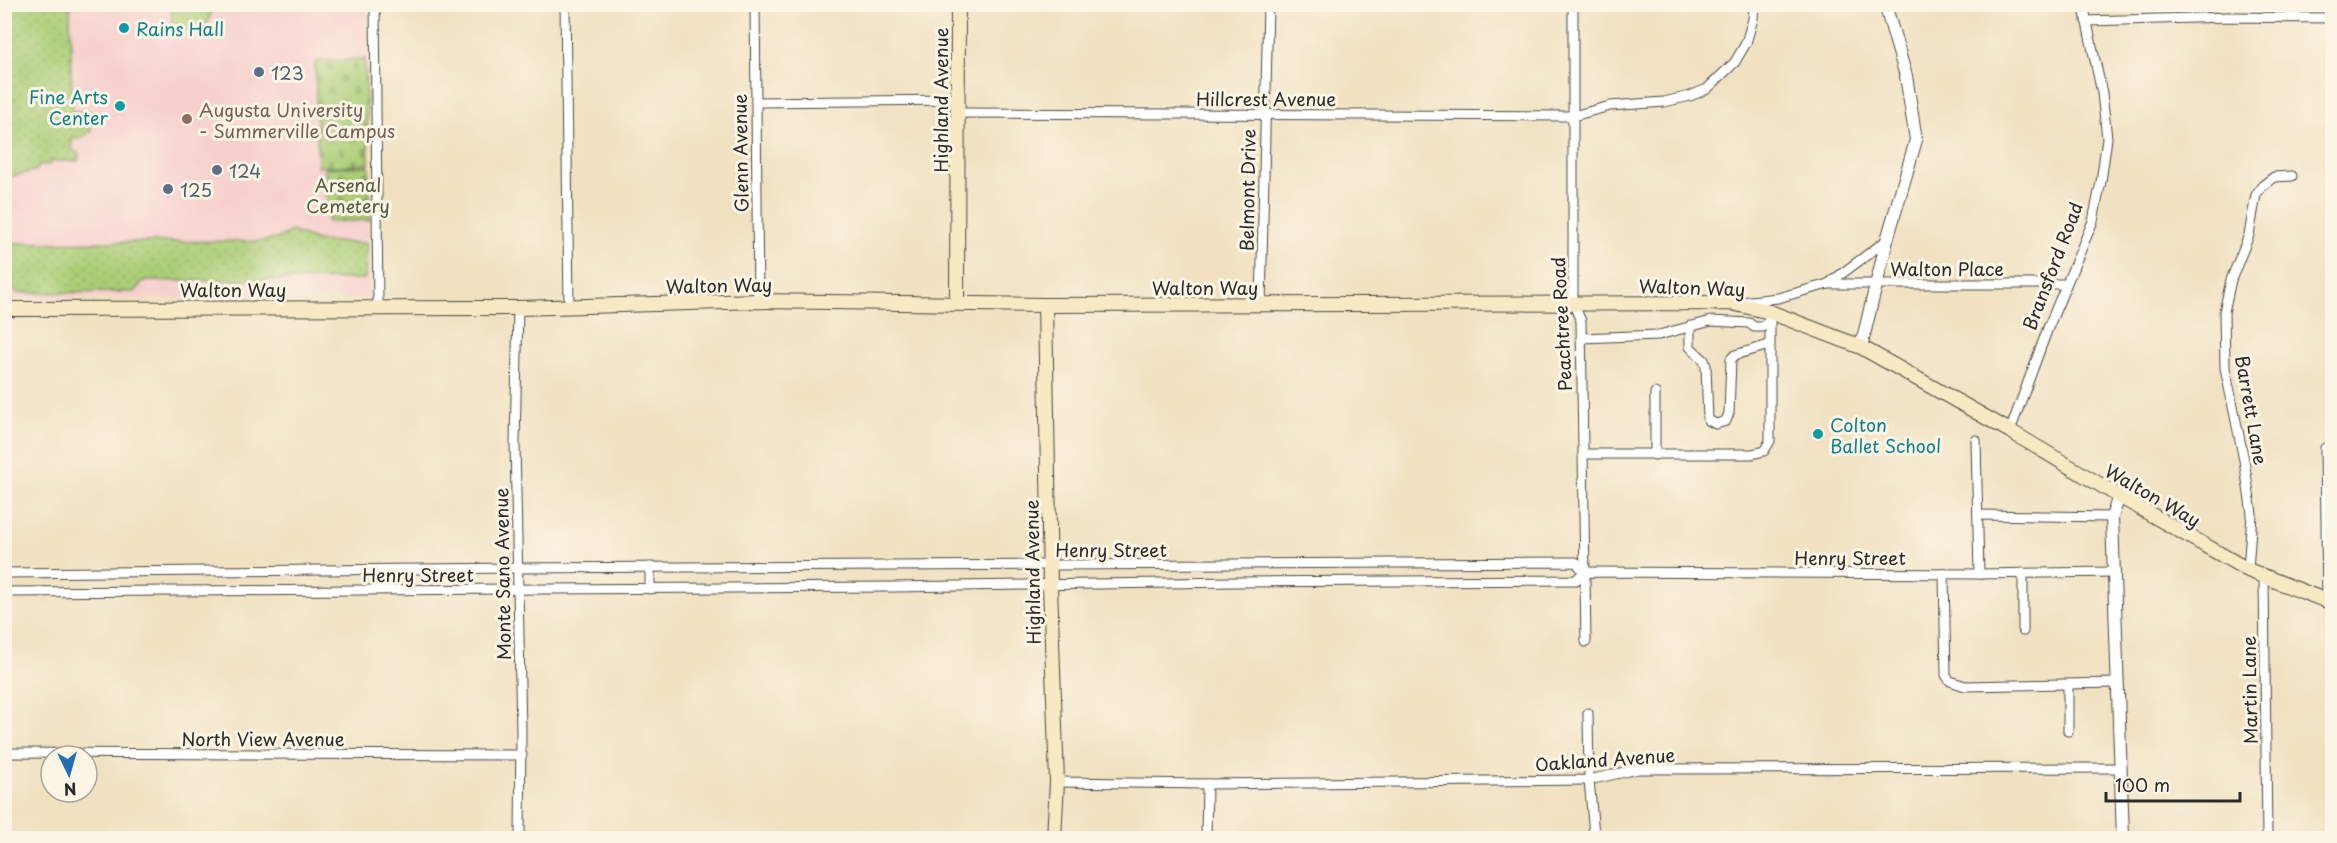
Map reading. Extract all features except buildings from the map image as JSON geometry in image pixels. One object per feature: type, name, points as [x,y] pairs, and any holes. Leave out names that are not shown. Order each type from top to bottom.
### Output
[{"type":"main road","name":"Highland Avenue","points":[[957,303],[958,4]]},
{"type":"main road","name":"Walton Way","points":[[4,309],[518,308],[758,301],[1045,305],[1732,303],[1861,347],[2248,570],[2330,602]]},
{"type":"main road","name":"Highland Avenue","points":[[1045,305],[1049,566],[1057,782],[1054,838]]},
{"type":"street","points":[[375,4],[378,307]]},
{"type":"street","points":[[565,4],[569,307]]},
{"type":"street","name":"Glenn Avenue","points":[[755,4],[758,301]]},
{"type":"street","name":"Belmont Drive","points":[[1261,305],[1268,4]]},
{"type":"street","name":"Peachtree Road","points":[[1573,4],[1574,303],[1581,321],[1586,642]]},
{"type":"street","name":"Hillcrest Avenue","points":[[756,102],[1266,115],[1573,116],[1610,106],[1681,98],[1707,89],[1736,62],[1746,43],[1753,19],[1754,4]]},
{"type":"street","points":[[1861,347],[1887,240],[1916,140],[1906,76],[1885,4]]},
{"type":"street","name":"Bransford Road","points":[[2010,431],[2092,221],[2107,138],[2102,93],[2084,4]]},
{"type":"street","points":[[2086,21],[2231,17],[2332,18]]},
{"type":"street","name":"Barrett Lane","points":[[2248,570],[2252,514],[2244,460],[2225,368],[2224,312],[2231,279],[2249,235],[2256,195],[2262,186],[2274,177],[2292,176]]},
{"type":"street","points":[[1732,303],[1778,298],[1828,284],[1887,240]]},
{"type":"street","name":"Walton Place","points":[[1828,284],[2066,284]]},
{"type":"street","name":"Monte Sano Avenue","points":[[518,308],[515,443],[522,755],[520,838]]},
{"type":"street","points":[[1581,338],[1659,335],[1711,321],[1749,323],[1754,327],[1762,327],[1769,316]]},
{"type":"street","points":[[1583,454],[1752,454],[1764,451],[1770,441],[1769,316]]},
{"type":"street","points":[[1690,326],[1690,347],[1704,360],[1706,366],[1708,420],[1716,424],[1726,421],[1729,414],[1731,359],[1735,355],[1769,345]]},
{"type":"street","points":[[1655,393],[1655,455]]},
{"type":"street","points":[[1976,440],[1979,574]]},
{"type":"street","points":[[2325,448],[2330,602]]},
{"type":"street","points":[[2119,496],[2112,517],[2123,838]]},
{"type":"street","points":[[1978,515],[2112,517]]},
{"type":"street","name":"Henry Street","points":[[4,573],[1576,562],[1584,572]]},
{"type":"street","points":[[1461,563],[1461,580]]},
{"type":"street","points":[[1254,565],[1254,582]]},
{"type":"street","points":[[650,567],[650,589]]},
{"type":"street","points":[[765,567],[765,588]]},
{"type":"street","points":[[860,567],[862,587]]},
{"type":"street","points":[[295,570],[295,591]]},
{"type":"street","points":[[169,591],[170,571]]},
{"type":"street","name":"Henry Street","points":[[4,592],[650,589],[1576,580],[1584,572],[1979,574],[2115,572]]},
{"type":"street","points":[[2023,573],[2023,631]]},
{"type":"street","points":[[1944,574],[1946,675],[1950,681],[1965,686],[2118,683]]},
{"type":"street","name":"Martin Lane","points":[[2264,578],[2267,838]]},
{"type":"street","points":[[2068,685],[2068,731]]},
{"type":"street","points":[[1588,713],[1589,780],[1594,834]]},
{"type":"street","name":"North View Avenue","points":[[4,753],[522,755]]},
{"type":"street","name":"Oakland Avenue","points":[[1057,782],[1207,784],[1589,780],[1638,769],[2121,768]]},
{"type":"street","points":[[1206,838],[1207,784]]},
{"type":"shaded area","name":"Augusta University - Summerville Campus","points":[[4,5],[368,5],[370,298],[5,299]]},
{"type":"green space","points":[[5,4],[74,5],[70,7],[72,111],[91,112],[91,131],[79,139],[72,137],[72,149],[79,154],[78,161],[50,161],[50,164],[39,165],[37,170],[5,178]]},
{"type":"green space","points":[[172,5],[214,5],[205,30],[171,30]]},
{"type":"green space","points":[[365,59],[369,164],[318,167],[315,64],[318,61]]},
{"type":"green space","name":"Arsenal Cemetery","points":[[369,166],[370,220],[328,222],[325,168]]},
{"type":"green space","points":[[291,231],[318,241],[367,243],[365,279],[143,281],[134,292],[17,293],[5,278],[5,246],[10,243],[263,241],[277,239]]},
{"type":"place","name":"Rains Hall","points":[[124,28]]},
{"type":"place","name":"123","points":[[259,72]]},
{"type":"place","name":"Fine Arts Center","points":[[120,106]]},
{"type":"place","name":"Augusta University - Summerville Campus","points":[[187,119]]},
{"type":"place","name":"124","points":[[217,170]]},
{"type":"place","name":"125","points":[[168,189]]},
{"type":"place","name":"Colton Ballet School","points":[[1818,434]]}]
